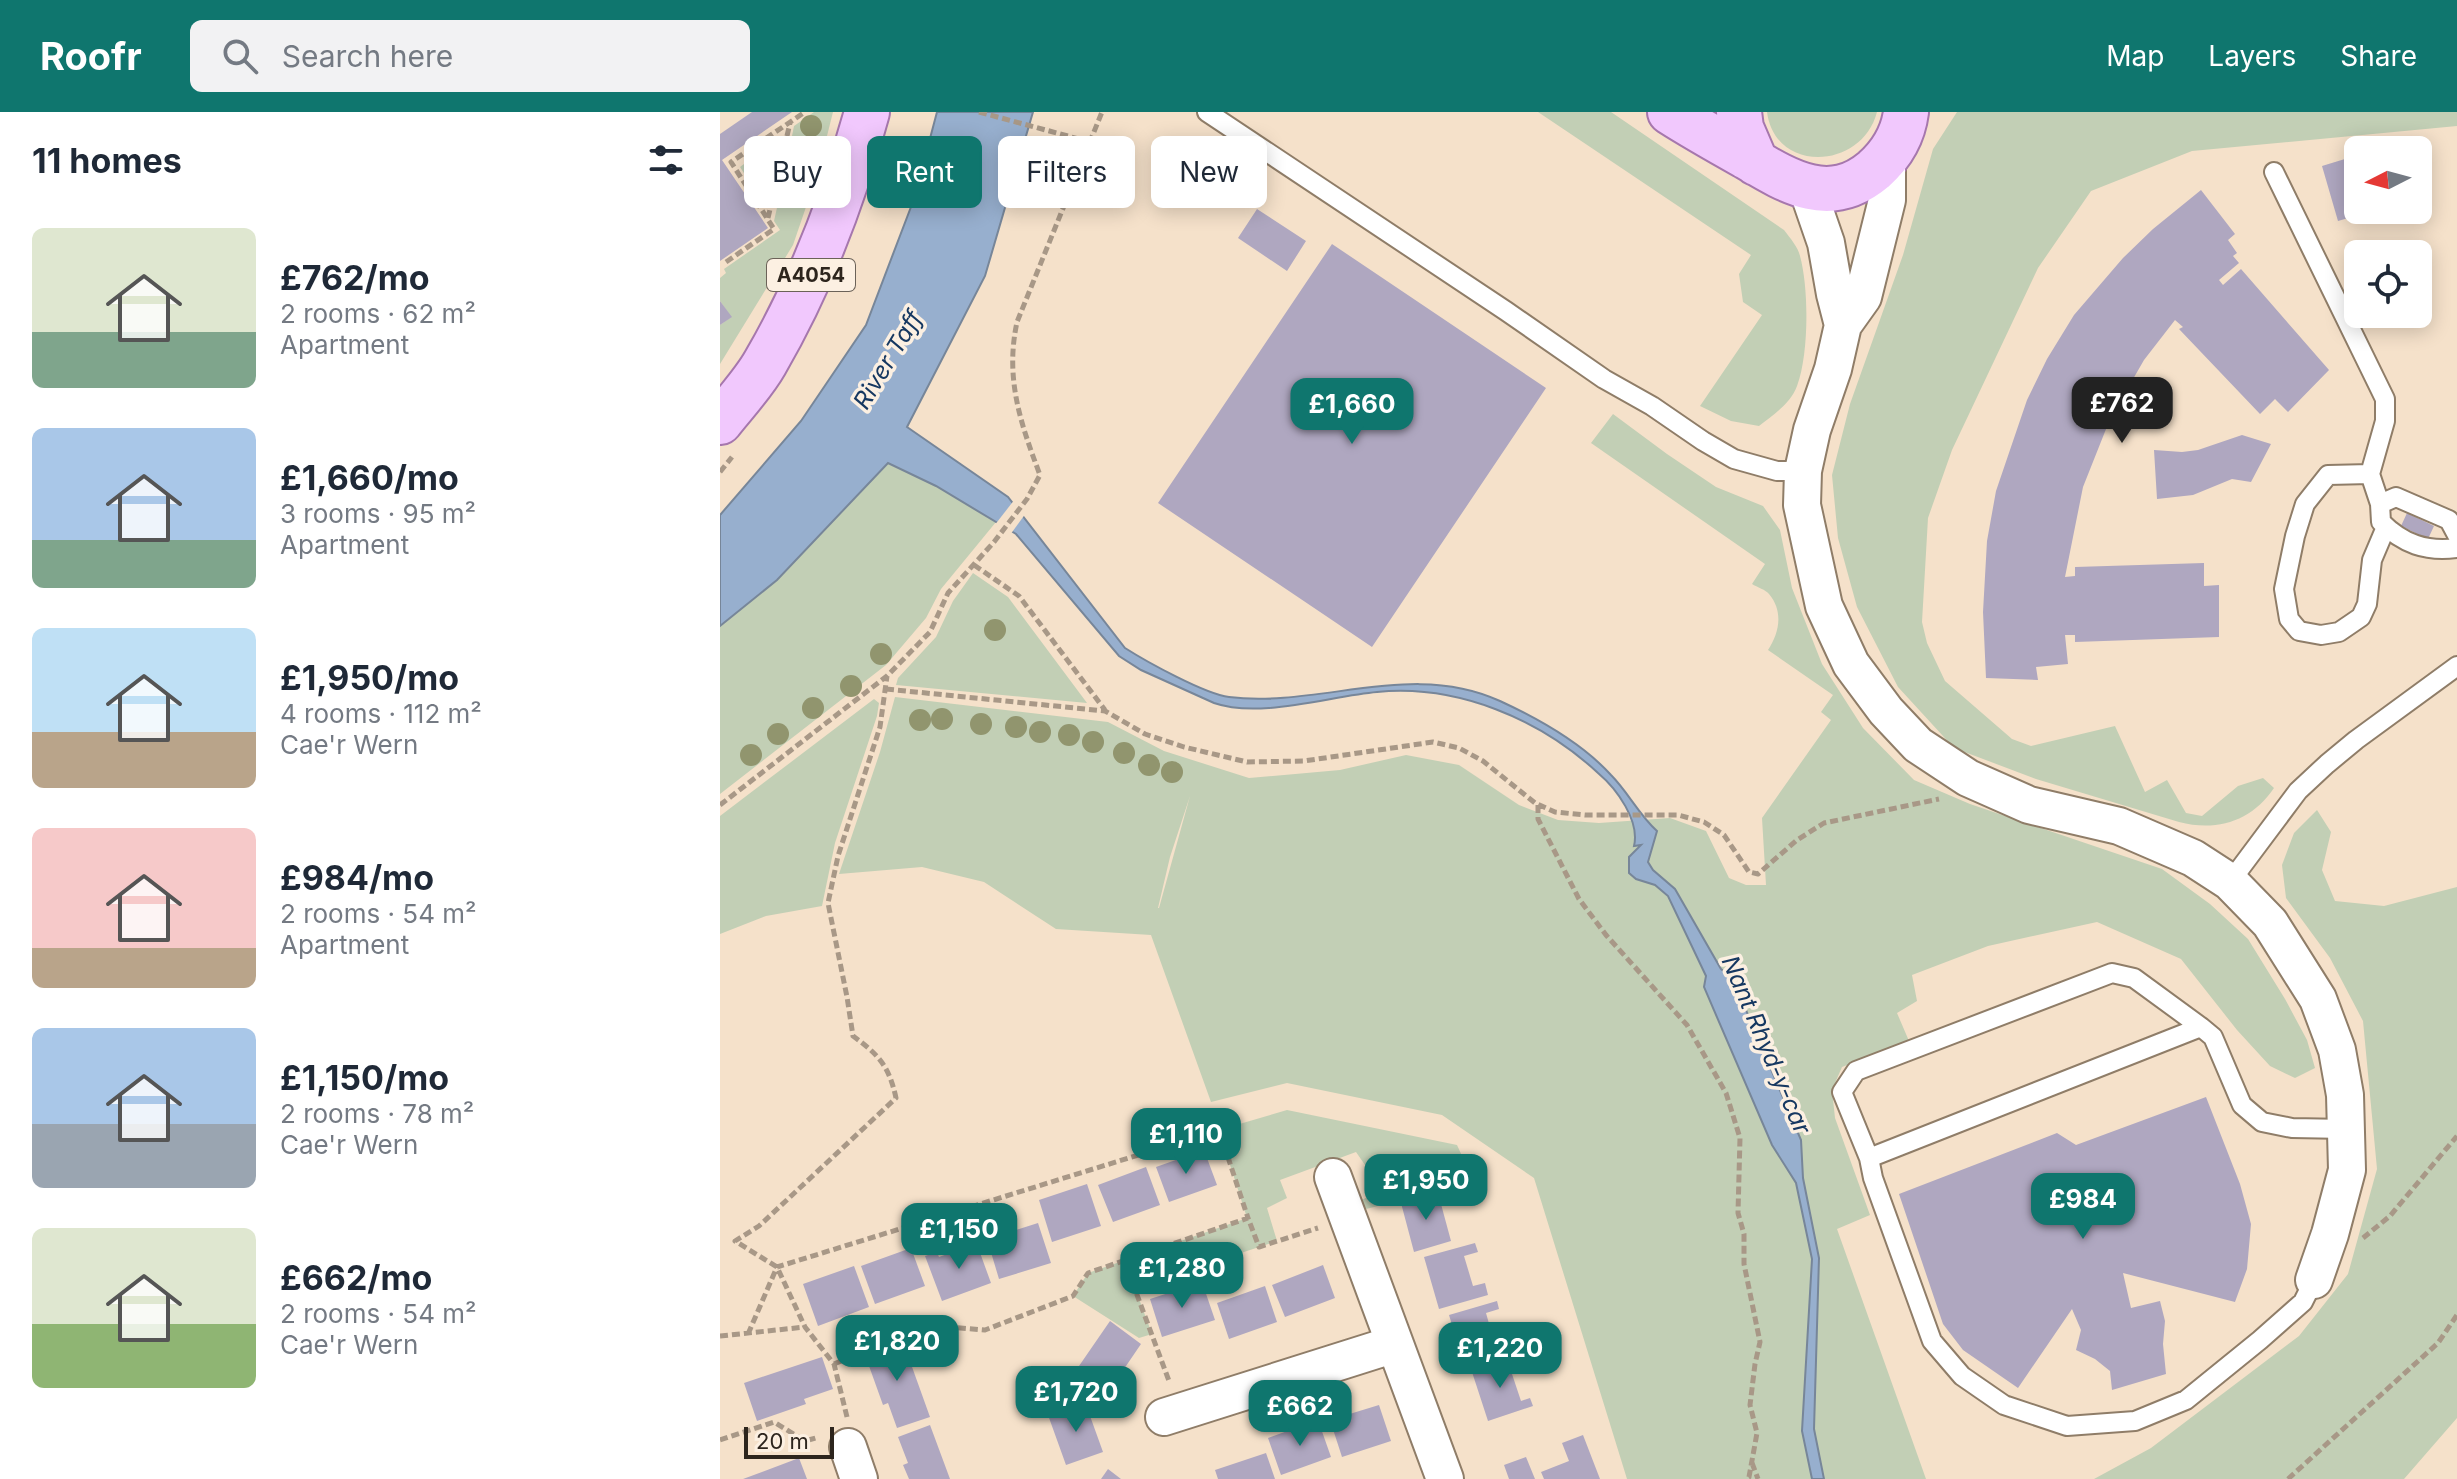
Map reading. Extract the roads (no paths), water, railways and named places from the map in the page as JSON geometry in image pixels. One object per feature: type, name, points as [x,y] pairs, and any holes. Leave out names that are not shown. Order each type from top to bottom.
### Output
[{"type":"main road","name":"A4054","points":[[720,422],[764,365],[816,265],[851,172],[867,112]]},
{"type":"main road","points":[[1670,112],[1779,177],[1807,188],[1838,188],[1865,178],[1887,159],[1902,132],[1907,113]]},
{"type":"main road","points":[[1739,112],[1741,128],[1756,163]]},
{"type":"street","points":[[1887,159],[1887,200],[1863,297],[1843,325],[1803,471],[1802,505],[1824,606],[1851,664],[1886,711],[1918,745],[1968,778],[2029,805],[2119,826],[2193,858],[2230,882],[2270,923],[2318,999],[2337,1050],[2347,1129],[2347,1170],[2314,1280]]},
{"type":"street","points":[[1807,188],[1826,243],[1843,325]]},
{"type":"street","points":[[1333,1177],[1445,1479]]},
{"type":"street","points":[[1172,1414],[1395,1344]]},
{"type":"lane","points":[[1207,112],[1604,379],[1652,406],[1703,441],[1734,459],[1777,471],[1803,471]]},
{"type":"lane","points":[[2274,172],[2385,399],[2385,421],[2370,474],[2380,504],[2381,522],[2398,536],[2424,549],[2457,548]]},
{"type":"lane","points":[[2370,474],[2328,475],[2305,504],[2284,589],[2289,619],[2299,631],[2321,635],[2339,632],[2361,617],[2367,604],[2372,560],[2386,527]]},
{"type":"lane","points":[[2380,504],[2396,497],[2449,520],[2457,535]]},
{"type":"lane","points":[[2230,882],[2298,791],[2356,740],[2457,666]]},
{"type":"lane","points":[[2314,1280],[2303,1302],[2186,1400],[2135,1421],[2067,1426],[2004,1405],[1962,1376],[1932,1341],[1873,1178],[1869,1158],[1842,1092],[1856,1071],[2112,973],[2134,978],[2213,1037],[2242,1105],[2262,1122],[2292,1128],[2347,1129]]},
{"type":"lane","points":[[1869,1158],[2201,1027]]},
{"type":"water","name":"River Taff","points":[[937,112],[1033,112],[1026,136],[998,136],[998,208],[1005,208],[985,276],[907,427],[1008,497],[1125,648],[1191,684],[1229,697],[1263,699],[1400,685],[1433,685],[1467,690],[1500,701],[1545,724],[1600,763],[1657,831],[1648,862],[1675,889],[1721,969],[1732,977],[1801,1140],[1803,1178],[1819,1258],[1814,1429],[1824,1479],[1812,1479],[1802,1431],[1812,1259],[1796,1183],[1772,1145],[1704,987],[1706,976],[1668,896],[1655,885],[1636,879],[1629,873],[1629,857],[1641,845],[1634,846],[1634,826],[1625,806],[1605,780],[1575,754],[1550,736],[1496,709],[1437,694],[1377,692],[1252,709],[1214,703],[1141,670],[1119,656],[1016,534],[936,486],[888,463],[777,580],[720,626],[720,515],[801,421],[866,325],[911,208],[982,208],[982,136],[931,136]]},
{"type":"water label","name":"Nant Rhyd-y-car","points":[[1766,1045]]}]
